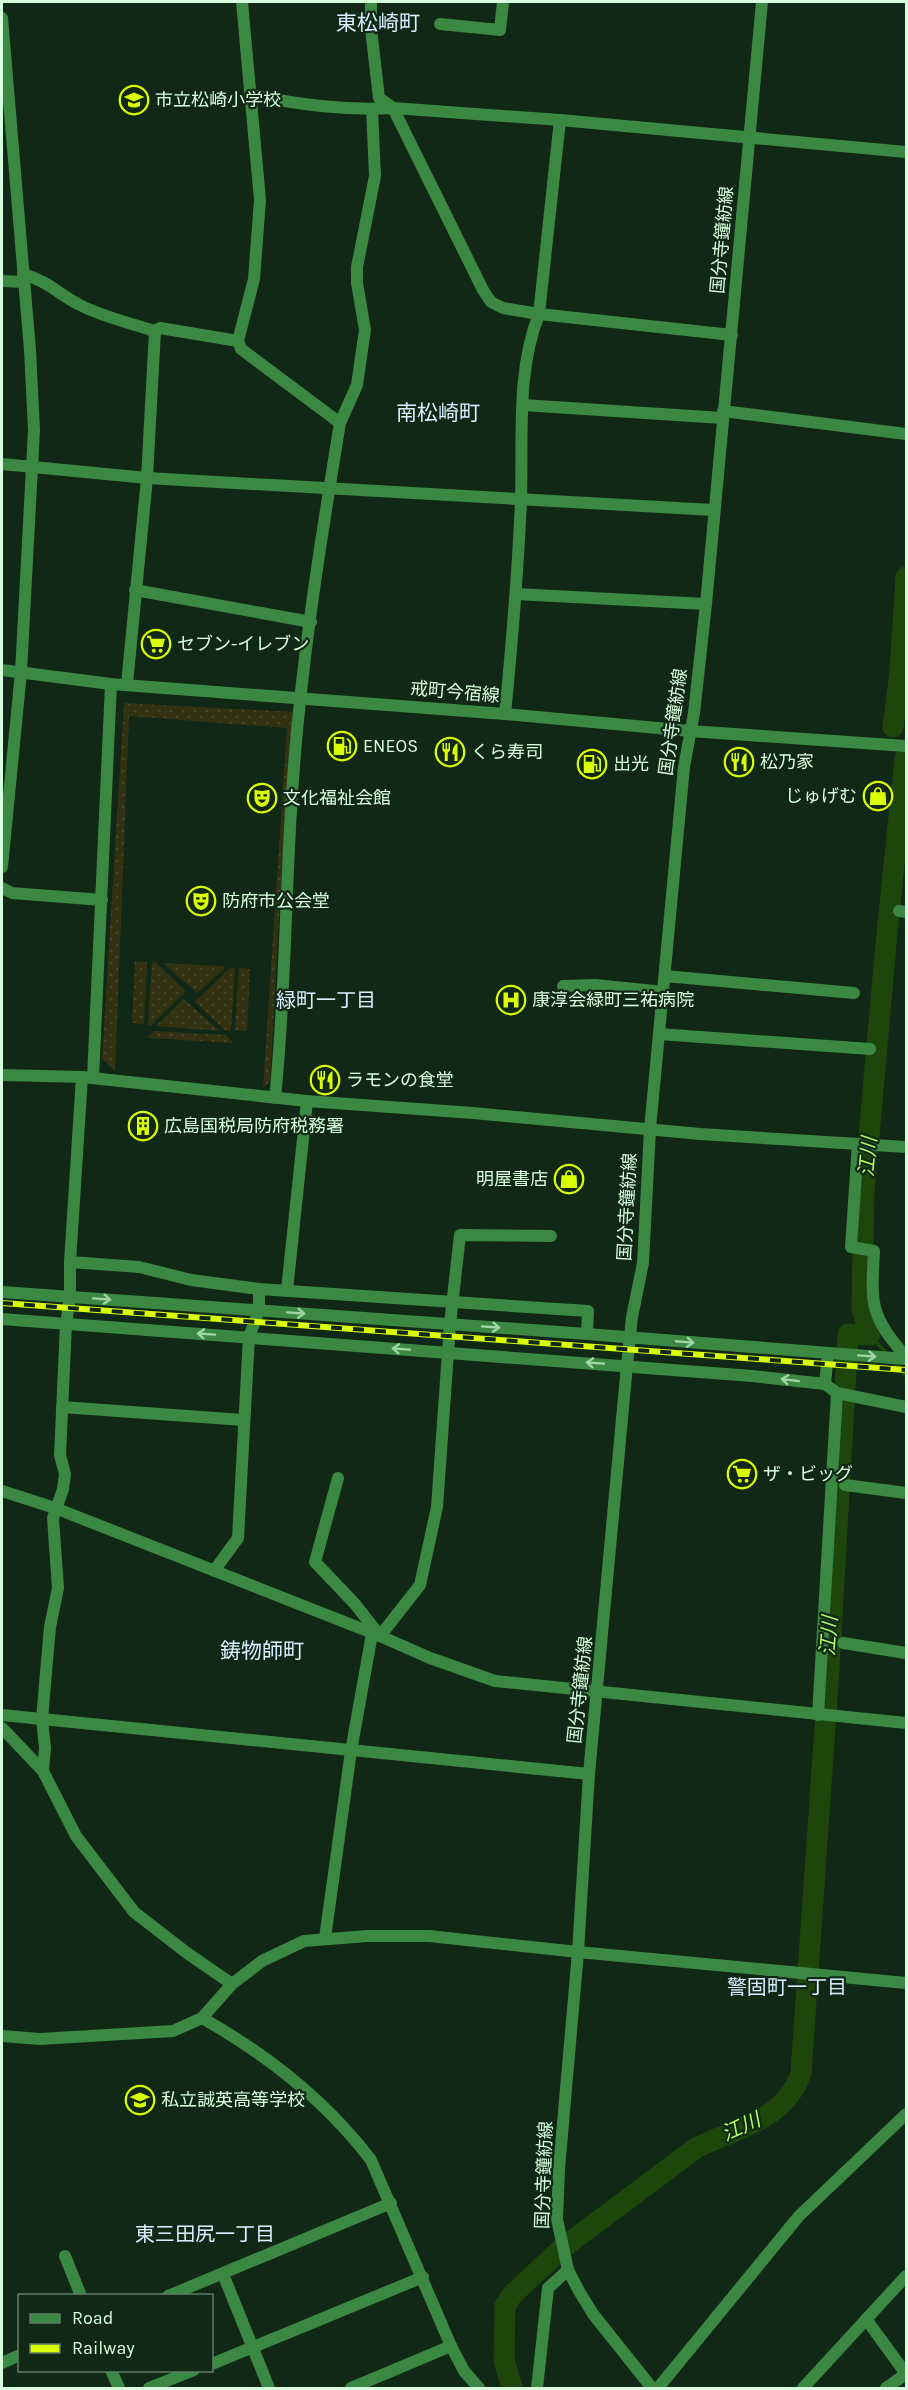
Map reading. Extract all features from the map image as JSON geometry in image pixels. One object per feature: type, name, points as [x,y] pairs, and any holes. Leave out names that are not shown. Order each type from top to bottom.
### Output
[{"type":"street","points":[[242,2],[260,200],[254,279],[238,341],[241,349],[340,423]]},
{"type":"street","points":[[371,2],[371,29],[379,98],[393,108],[491,302],[503,308],[539,314],[732,335]]},
{"type":"street","points":[[440,24],[500,30],[503,2]]},
{"type":"street","name":"国分寺鐘紡線","points":[[652,2388],[593,2314],[568,2270],[557,2219],[559,2169],[578,1952],[589,1774],[627,1365],[643,1263],[650,1129],[690,731],[706,604],[762,2]]},
{"type":"street","points":[[2,18],[24,278],[34,430],[21,672],[2,867]]},
{"type":"street","points":[[251,95],[310,106],[393,108],[560,120],[906,152]]},
{"type":"street","points":[[274,1098],[282,1034],[291,810],[300,698],[340,423],[357,385],[365,330],[357,283],[357,267],[375,176],[372,109]]},
{"type":"street","points":[[505,714],[516,594],[521,499],[523,384],[531,335],[539,314],[560,120]]},
{"type":"street","points":[[2,281],[24,278],[49,284],[77,304],[154,331],[160,328],[238,341]]},
{"type":"street","points":[[127,684],[147,478],[154,331]]},
{"type":"street","points":[[523,405],[723,415],[906,434]]},
{"type":"street","points":[[2,464],[147,478],[713,510]]},
{"type":"street","points":[[135,590],[311,622]]},
{"type":"street","points":[[516,594],[706,604]]},
{"type":"street","name":"戒町今宿線","points":[[2,670],[111,684],[505,714],[690,731],[906,746]]},
{"type":"street","points":[[43,1772],[45,1748],[42,1719],[50,1627],[58,1588],[52,1518],[63,1489],[64,1474],[60,1455],[66,1324],[102,900],[111,684]]},
{"type":"street","points":[[2,888],[12,893],[102,900]]},
{"type":"street","points":[[665,976],[854,993]]},
{"type":"street","points":[[563,987],[595,985],[664,992]]},
{"type":"street","points":[[659,1034],[870,1049]]},
{"type":"street","points":[[2,1075],[87,1078],[307,1101],[700,1134],[906,1147]]},
{"type":"street","points":[[287,1290],[307,1101]]},
{"type":"street","points":[[858,1144],[851,1247],[874,1251],[872,1294],[876,1312],[886,1332],[906,1358]]},
{"type":"street","points":[[325,1938],[351,1751],[376,1635],[420,1585],[437,1507],[450,1324],[460,1235],[551,1236]]},
{"type":"street","points":[[70,1262],[139,1267],[191,1280],[259,1289],[453,1300],[588,1311],[587,1334]]},
{"type":"street","points":[[214,1571],[238,1538],[249,1337],[259,1310],[259,1289]]},
{"type":"street","points":[[2,1293],[906,1358]]},
{"type":"street","points":[[2,1319],[627,1365],[825,1384],[837,1393],[906,1407]]},
{"type":"street","points":[[825,1384],[828,1353]]},
{"type":"street","points":[[818,1715],[837,1393]]},
{"type":"street","points":[[62,1407],[243,1420]]},
{"type":"street","points":[[338,1478],[315,1562],[355,1604],[376,1635]]},
{"type":"street","points":[[845,1485],[906,1493]]},
{"type":"street","points":[[2,1491],[55,1508],[430,1658],[495,1681],[906,1723]]},
{"type":"street","points":[[843,1643],[906,1653]]},
{"type":"street","points":[[2,1715],[589,1774]]},
{"type":"street","points":[[2,1728],[43,1772],[76,1836],[134,1912],[232,1984]]},
{"type":"street","points":[[2,2036],[40,2039],[173,2031],[202,2018],[232,1984],[262,1961],[304,1941],[325,1938],[429,1936],[906,1983]]},
{"type":"street","points":[[202,2018],[229,2033],[282,2070],[354,2138],[371,2160],[452,2346],[464,2371],[479,2388]]},
{"type":"street","points":[[658,2388],[799,2216],[906,2114]]},
{"type":"street","points":[[171,2294],[391,2203]]},
{"type":"street","points":[[65,2256],[81,2294]]},
{"type":"street","points":[[537,2388],[548,2288],[555,2279],[568,2270]]},
{"type":"street","points":[[223,2274],[269,2388]]},
{"type":"street","points":[[803,2388],[906,2276]]},
{"type":"street","points":[[213,2364],[423,2277]]},
{"type":"street","points":[[866,2319],[906,2374],[886,2388]]},
{"type":"street","points":[[351,2388],[452,2346]]},
{"type":"street","points":[[2,2362],[18,2356]]},
{"type":"street","points":[[112,2372],[119,2388]]},
{"type":"street","points":[[149,2388],[189,2372]]},
{"type":"shaded area","points":[[124,703],[295,712],[285,809],[270,1081],[263,1088],[287,728],[129,716],[115,1071],[102,1059]]},
{"type":"shaded area","points":[[135,961],[147,962],[144,1024],[132,1023]]},
{"type":"shaded area","points":[[155,962],[186,991],[151,1025],[148,1025],[152,963]]},
{"type":"shaded area","points":[[163,963],[224,966],[224,969],[197,993]]},
{"type":"shaded area","points":[[231,967],[235,968],[231,1031],[226,1031],[195,1002]]},
{"type":"shaded area","points":[[239,968],[250,969],[247,1031],[235,1030]]},
{"type":"shaded area","points":[[184,999],[220,1031],[156,1026]]},
{"type":"shaded area","points":[[154,1031],[226,1035],[234,1043],[147,1038]]},
{"type":"waterway","name":"江川","points":[[893,727],[900,672],[906,577]]},
{"type":"waterway","name":"江川","points":[[512,2388],[504,2360],[505,2306],[512,2295],[561,2249],[696,2148],[771,2113],[793,2089],[801,2073],[829,1669],[848,1334],[870,1335],[862,1308],[864,1192],[905,759]]},
{"type":"waterway","points":[[870,1335],[888,1355]]},
{"type":"waterway","points":[[893,1360],[906,1376]]},
{"type":"railway","points":[[2,1303],[906,1370]]},
{"type":"place","name":"市立松崎小学校","points":[[134,100]]},
{"type":"place","name":"セブン-イレブン","points":[[156,644]]},
{"type":"place","name":"ENEOS","points":[[342,746]]},
{"type":"place","name":"くら寿司","points":[[450,752]]},
{"type":"place","name":"松乃家","points":[[739,762]]},
{"type":"place","name":"出光","points":[[592,764]]},
{"type":"place","name":"じゅげむ","points":[[878,796]]},
{"type":"place","name":"文化福祉会館","points":[[262,798]]},
{"type":"place","name":"防府市公会堂","points":[[201,901]]},
{"type":"place","name":"康淳会緑町三祐病院","points":[[511,1000]]},
{"type":"place","name":"ラモンの食堂","points":[[325,1080]]},
{"type":"place","name":"広島国税局防府税務署","points":[[143,1126]]},
{"type":"place","name":"明屋書店","points":[[569,1179]]},
{"type":"place","name":"ザ・ビッグ","points":[[742,1474]]},
{"type":"place","name":"私立誠英高等学校","points":[[140,2100]]},
{"type":"district","name":"東松崎町","points":[[378,23]]},
{"type":"district","name":"南松崎町","points":[[438,413]]},
{"type":"district","name":"緑町一丁目","points":[[326,1000]]},
{"type":"district","name":"鋳物師町","points":[[262,1651]]},
{"type":"district","name":"警固町一丁目","points":[[787,1987]]},
{"type":"district","name":"東三田尻一丁目","points":[[205,2234]]}]
